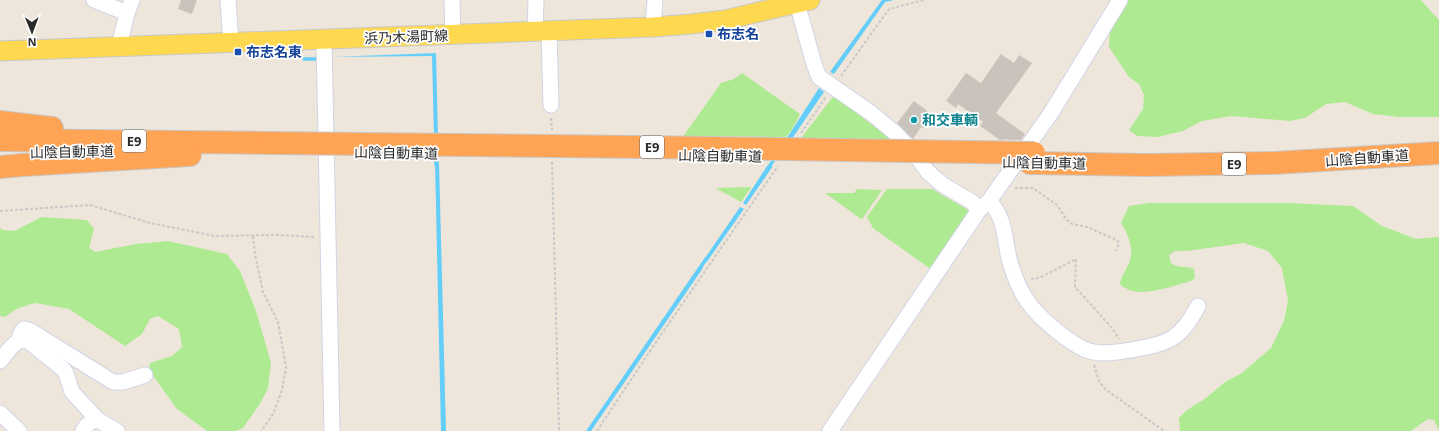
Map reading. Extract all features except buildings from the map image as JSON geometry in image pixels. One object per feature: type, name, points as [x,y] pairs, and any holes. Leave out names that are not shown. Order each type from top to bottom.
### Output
[{"type":"highway","points":[[0,122],[78,131],[157,135],[198,142]]},
{"type":"highway","name":"山陰自動車道","points":[[0,140],[198,142],[264,149]]},
{"type":"highway","name":"山陰自動車道","points":[[0,153],[264,149],[828,158],[1032,158],[1277,151],[1439,142]]},
{"type":"highway","points":[[0,168],[23,165],[264,149]]},
{"type":"highway","name":"山陰自動車道","points":[[1032,158],[1147,165],[1274,163],[1439,153]]},
{"type":"main road","name":"浜乃木湯町線","points":[[0,52],[653,27],[725,20],[804,2]]},
{"type":"street","points":[[94,0],[130,6],[120,47]]},
{"type":"street","points":[[228,0],[231,43]]},
{"type":"street","points":[[452,0],[454,35]]},
{"type":"street","points":[[536,0],[542,32],[551,104]]},
{"type":"street","points":[[653,27],[655,0]]},
{"type":"street","points":[[830,431],[984,206],[1051,113],[1120,0]]},
{"type":"street","points":[[804,2],[816,71],[820,77],[871,113],[894,132],[915,154],[928,172],[943,185],[972,202],[995,208],[999,214],[1003,226],[1011,265],[1028,303],[1062,336],[1077,346],[1090,352],[1101,353],[1124,351],[1171,340],[1191,320],[1198,306]]},
{"type":"street","points":[[324,39],[332,431]]},
{"type":"street","points":[[117,431],[98,420],[72,392],[64,370],[28,341],[23,339],[20,334],[24,329],[31,331],[113,382],[123,382],[145,374]]},
{"type":"street","points":[[0,361],[17,341],[23,339]]},
{"type":"street","points":[[0,413],[18,431]]},
{"type":"street","points":[[83,431],[91,421],[98,420]]},
{"type":"path","points":[[797,138],[889,9],[924,0]]},
{"type":"path","points":[[551,104],[552,136]]},
{"type":"path","points":[[552,160],[559,431]]},
{"type":"path","points":[[596,431],[779,164]]},
{"type":"path","points":[[1000,185],[1004,188],[1034,188],[1057,205],[1066,219],[1072,224],[1087,227],[1117,240],[1119,243],[1116,251]]},
{"type":"path","points":[[0,211],[90,205],[150,223],[215,236],[279,235],[328,238]]},
{"type":"path","points":[[253,236],[254,254],[263,292],[278,322],[286,368],[282,390],[273,414],[261,431]]},
{"type":"path","points":[[1018,283],[1039,278],[1076,259],[1075,287],[1113,329],[1119,338],[1124,351]]},
{"type":"path","points":[[1090,352],[1099,381],[1105,389],[1164,431]]},
{"type":"green space","points":[[1126,0],[1421,0],[1439,20],[1439,117],[1400,117],[1373,114],[1345,102],[1326,104],[1305,118],[1290,121],[1231,116],[1202,121],[1183,131],[1157,137],[1137,136],[1129,130],[1143,109],[1144,95],[1139,84],[1129,77],[1109,47],[1110,30]]},
{"type":"green space","points":[[742,73],[800,114],[788,135],[781,139],[772,137],[709,136],[705,140],[682,138],[721,83],[734,79]]},
{"type":"green space","points":[[835,97],[891,139],[891,144],[798,142],[832,98]]},
{"type":"green space","points":[[717,188],[751,188],[741,202],[717,189]]},
{"type":"green space","points":[[857,189],[882,190],[861,219],[825,193],[854,193]]},
{"type":"green space","points":[[887,189],[932,189],[968,210],[969,213],[932,270],[873,228],[867,217]]},
{"type":"green space","points":[[1149,203],[1287,203],[1353,206],[1382,226],[1416,239],[1439,237],[1439,431],[1434,420],[1428,419],[1411,431],[1180,431],[1179,418],[1187,410],[1206,398],[1225,382],[1242,373],[1271,348],[1284,321],[1288,301],[1282,268],[1268,251],[1244,243],[1187,251],[1175,251],[1169,255],[1171,263],[1177,266],[1194,269],[1195,278],[1185,283],[1146,292],[1132,291],[1120,284],[1131,256],[1129,239],[1121,223],[1129,206]]},
{"type":"green space","points":[[41,217],[87,220],[94,229],[89,248],[95,252],[136,244],[168,241],[227,254],[240,271],[256,311],[271,363],[268,388],[261,402],[243,428],[236,431],[207,431],[177,409],[149,370],[150,363],[172,356],[182,347],[179,329],[158,316],[150,319],[142,334],[125,346],[69,309],[35,303],[16,309],[5,317],[0,316],[0,227],[2,230],[15,231]]},
{"type":"water","points":[[882,0],[894,0],[885,2],[834,74],[830,72]]},
{"type":"water","points":[[436,53],[438,137],[434,137],[432,56],[332,57]]},
{"type":"water","points":[[819,88],[824,92],[789,143],[785,141]]},
{"type":"water","points":[[435,162],[439,162],[446,431],[441,431]]},
{"type":"water","points":[[767,166],[773,166],[746,205],[743,203]]},
{"type":"water","points":[[740,207],[744,209],[706,263],[703,261]]},
{"type":"water","points":[[699,266],[703,268],[591,431],[586,431]]},
{"type":"waterway","points":[[304,59],[317,59]]},
{"type":"waterway","points":[[436,151],[436,165]]},
{"type":"waterway","points":[[768,168],[776,157]]},
{"type":"waterway","points":[[698,271],[706,259]]},
{"type":"place","name":"布志名","points":[[709,34]]},
{"type":"place","name":"布志名東","points":[[238,52]]},
{"type":"place","name":"和交車輌","points":[[914,120]]}]
